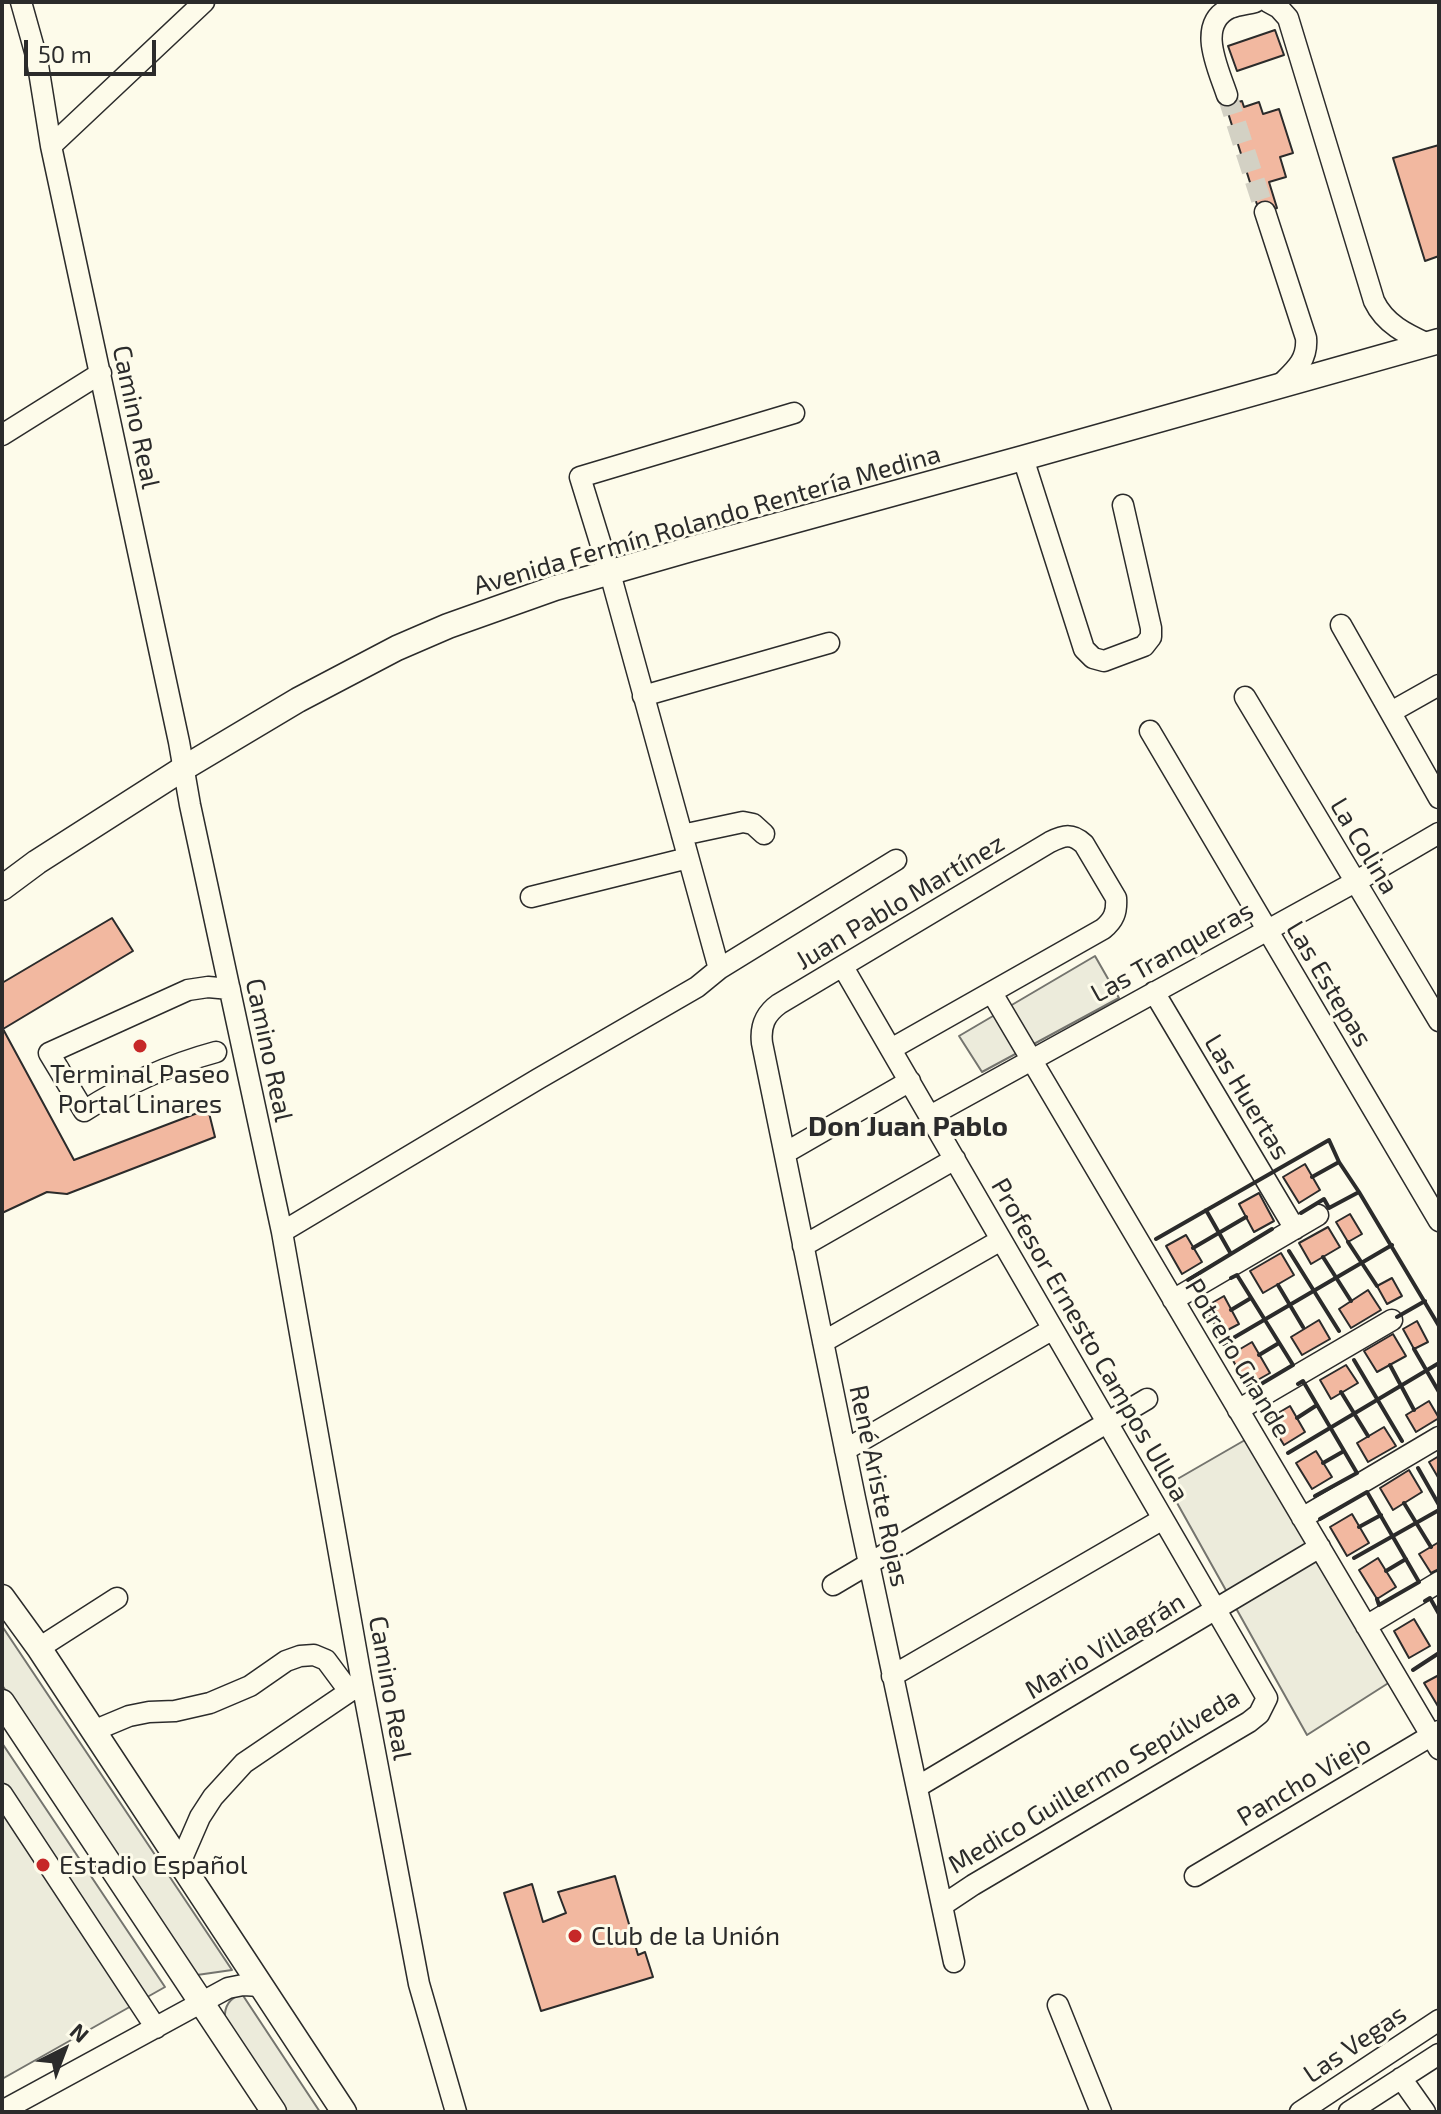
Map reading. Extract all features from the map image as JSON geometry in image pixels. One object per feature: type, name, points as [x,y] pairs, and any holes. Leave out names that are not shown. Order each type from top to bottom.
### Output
[{"type":"main road","name":"Avenida Fermín Rolando Rentería Medina","points":[[2,888],[37,862],[184,768],[298,700],[397,648],[501,606],[691,549],[1434,342]]},
{"type":"main road","name":"Avenida Fermín Rolando Rentería Medina","points":[[2,872],[37,862]]},
{"type":"main road","points":[[2,1597],[39,1648],[344,2112]]},
{"type":"main road","points":[[2,1702],[274,2112]]},
{"type":"street","name":"Camino Real","points":[[21,2],[37,59],[51,146],[282,1232],[356,1687],[419,1984],[456,2112]]},
{"type":"street","points":[[51,146],[204,2]]},
{"type":"street","points":[[1227,95],[1211,45],[1212,28],[1229,8],[1255,2]]},
{"type":"street","points":[[1268,2],[1288,18],[1374,301],[1390,323],[1408,335],[1434,342]]},
{"type":"street","points":[[1265,212],[1307,347],[1303,362],[1279,386]]},
{"type":"street","points":[[2,435],[101,373]]},
{"type":"street","points":[[719,969],[610,573],[580,477],[794,413]]},
{"type":"street","points":[[1023,458],[1084,649],[1093,658],[1104,661],[1144,646],[1151,637],[1123,505]]},
{"type":"street","points":[[1341,625],[1439,798]]},
{"type":"street","points":[[643,696],[829,643]]},
{"type":"street","points":[[1391,712],[1439,685]]},
{"type":"street","name":"La Colina","points":[[1245,697],[1439,1021]]},
{"type":"street","name":"Las Estepas","points":[[1150,731],[1439,1221]]},
{"type":"street","points":[[682,835],[743,822],[753,824],[764,834]]},
{"type":"street","name":"Las Tranqueras","points":[[930,1116],[1439,833]]},
{"type":"street","name":"Juan Pablo Martínez","points":[[764,1021],[779,1004],[1050,842],[1068,835],[1077,838],[1084,844],[1116,898],[1114,917],[1103,929],[992,993]]},
{"type":"street","points":[[531,897],[688,858]]},
{"type":"street","points":[[282,1232],[697,987],[719,969],[896,860]]},
{"type":"street","points":[[198,988],[223,961]]},
{"type":"street","name":"Profesor Ernesto Campos Ulloa","points":[[843,967],[1267,1698]]},
{"type":"street","points":[[230,989],[208,987],[178,994],[49,1053],[84,1111],[135,1081],[216,1052],[239,1030]]},
{"type":"street","name":"Las Huertas","points":[[1154,992],[1295,1229]]},
{"type":"street","points":[[891,1049],[992,993]]},
{"type":"street","name":"Potrero Grande","points":[[992,993],[1436,1739]]},
{"type":"street","name":"René Ariste Rojas","points":[[764,1021],[762,1043],[954,1962]]},
{"type":"street","points":[[216,1052],[248,1076]]},
{"type":"street","points":[[785,1153],[910,1081]]},
{"type":"street","points":[[803,1246],[955,1159]]},
{"type":"street","points":[[1173,1300],[1318,1215]]},
{"type":"street","points":[[823,1342],[1001,1240]]},
{"type":"street","points":[[1238,1410],[1392,1320]]},
{"type":"street","points":[[845,1450],[1053,1329]]},
{"type":"street","points":[[833,1585],[1147,1399]]},
{"type":"street","points":[[1302,1518],[1439,1437]]},
{"type":"street","points":[[892,1676],[1163,1519]]},
{"type":"street","name":"Mario Villagrán","points":[[917,1787],[1320,1547]]},
{"type":"street","points":[[1366,1626],[1439,1582]]},
{"type":"street","points":[[39,1648],[117,1598]]},
{"type":"street","points":[[93,1731],[129,1716],[210,1703],[250,1686],[286,1661],[300,1656],[314,1655],[326,1660],[356,1687],[244,1763],[207,1807],[192,1832],[180,1863]]},
{"type":"street","name":"Medico Guillermo Sepúlveda","points":[[943,1905],[1249,1722],[1259,1714],[1267,1698]]},
{"type":"street","name":"Pancho Viejo","points":[[1195,1876],[1436,1739]]},
{"type":"street","points":[[2,1794],[156,2028]]},
{"type":"street","points":[[2,2111],[228,1988],[261,1986]]},
{"type":"street","points":[[1058,2005],[1101,2112]]},
{"type":"street","name":"Las Vegas","points":[[1305,2111],[1439,2020]]},
{"type":"street","name":"Las Vegas","points":[[1349,2112],[1439,2054]]},
{"type":"street","points":[[1401,2078],[1425,2112]]},
{"type":"shaded area","points":[[1095,956],[1119,998],[982,1072],[959,1036]]},
{"type":"shaded area","points":[[1245,1440],[1390,1682],[1307,1735],[1167,1485]]},
{"type":"shaded area","points":[[2,1626],[232,1970],[197,1975],[2,1685]]},
{"type":"shaded area","name":"Estadio Español","points":[[2,1743],[165,1987],[2,2079]]},
{"type":"shaded area","points":[[242,1994],[320,2112],[285,2112],[225,2019],[228,2003]]},
{"type":"building","points":[[1275,30],[1284,55],[1237,71],[1228,46]]},
{"type":"building","points":[[1232,94],[1234,103],[1242,101],[1244,107],[1259,102],[1263,114],[1279,109],[1293,153],[1280,157],[1286,177],[1269,182],[1277,208],[1260,214],[1223,97]]},
{"type":"building","points":[[1439,145],[1439,256],[1425,261],[1393,158]]},
{"type":"building","points":[[112,918],[133,951],[3,1029],[74,1160],[208,1109],[215,1137],[67,1194],[47,1192],[2,1213],[2,983]]},
{"type":"building","points":[[1305,1164],[1320,1190],[1299,1203],[1283,1177]]},
{"type":"building","points":[[1259,1193],[1274,1221],[1254,1232],[1239,1204]]},
{"type":"building","points":[[1350,1214],[1362,1234],[1348,1242],[1336,1222]]},
{"type":"building","points":[[1328,1227],[1340,1247],[1311,1264],[1299,1243]]},
{"type":"building","points":[[1186,1235],[1202,1262],[1182,1274],[1166,1246]]},
{"type":"building","points":[[1281,1253],[1294,1275],[1263,1293],[1250,1271]]},
{"type":"building","points":[[1392,1278],[1402,1296],[1387,1304],[1377,1286]]},
{"type":"building","points":[[1368,1290],[1381,1310],[1351,1328],[1339,1309]]},
{"type":"building","points":[[1224,1296],[1239,1324],[1220,1334],[1205,1307]]},
{"type":"building","points":[[1319,1320],[1330,1339],[1302,1355],[1291,1337]]},
{"type":"building","points":[[1417,1321],[1428,1342],[1414,1349],[1403,1329]]},
{"type":"building","points":[[1393,1334],[1406,1356],[1377,1372],[1364,1351]]},
{"type":"building","points":[[1252,1342],[1270,1373],[1247,1386],[1230,1355]]},
{"type":"building","points":[[1346,1365],[1358,1383],[1331,1399],[1320,1380]]},
{"type":"building","points":[[1429,1401],[1439,1418],[1416,1432],[1406,1415]]},
{"type":"building","points":[[1290,1406],[1305,1432],[1284,1445],[1268,1419]]},
{"type":"building","points":[[1384,1427],[1396,1446],[1368,1462],[1357,1443]]},
{"type":"building","points":[[1316,1451],[1332,1477],[1312,1489],[1296,1463]]},
{"type":"building","points":[[1439,1456],[1439,1479],[1429,1462]]},
{"type":"building","points":[[1409,1470],[1422,1492],[1393,1510],[1380,1488]]},
{"type":"building","points":[[1352,1514],[1369,1543],[1347,1556],[1330,1527]]},
{"type":"building","points":[[1439,1542],[1439,1569],[1431,1573],[1419,1554]]},
{"type":"building","points":[[1378,1558],[1396,1587],[1377,1599],[1359,1570]]},
{"type":"building","points":[[1414,1619],[1430,1646],[1409,1658],[1394,1631]]},
{"type":"building","points":[[1439,1675],[1439,1708],[1424,1683]]},
{"type":"building","name":"Club de la Unión","points":[[615,1876],[638,1955],[645,1952],[653,1977],[541,2011],[504,1893],[532,1884],[543,1922],[566,1913],[558,1892]]},
{"type":"tunnel","points":[[1227,95],[1265,212]]},
{"type":"wall","points":[[1156,1239],[1329,1140],[1339,1162],[1439,1326]]},
{"type":"wall","points":[[1312,1177],[1339,1162]]},
{"type":"wall","points":[[1301,1213],[1324,1199],[1329,1208],[1359,1192]]},
{"type":"wall","points":[[1206,1210],[1231,1254]]},
{"type":"wall","points":[[1193,1248],[1246,1217]]},
{"type":"wall","points":[[1188,1280],[1272,1229]]},
{"type":"wall","points":[[1348,1242],[1377,1286]]},
{"type":"wall","points":[[1223,1344],[1392,1245]]},
{"type":"wall","points":[[1289,1251],[1339,1331]]},
{"type":"wall","points":[[1323,1257],[1351,1301]]},
{"type":"wall","points":[[1231,1278],[1237,1275],[1293,1365],[1251,1390]]},
{"type":"wall","points":[[1278,1285],[1303,1327]]},
{"type":"wall","points":[[1231,1310],[1251,1298]]},
{"type":"wall","points":[[1397,1317],[1425,1301]]},
{"type":"wall","points":[[1259,1355],[1279,1343]]},
{"type":"wall","points":[[1414,1349],[1439,1392]]},
{"type":"wall","points":[[1354,1360],[1402,1441]]},
{"type":"wall","points":[[1288,1453],[1439,1363]]},
{"type":"wall","points":[[1390,1365],[1414,1410]]},
{"type":"wall","points":[[1298,1384],[1303,1381],[1357,1473],[1315,1496]]},
{"type":"wall","points":[[1341,1392],[1368,1436]]},
{"type":"wall","points":[[1297,1418],[1317,1405]]},
{"type":"wall","points":[[1323,1463],[1344,1451]]},
{"type":"wall","points":[[1418,1468],[1439,1505]]},
{"type":"wall","points":[[1320,1519],[1367,1492],[1419,1582],[1379,1605],[1377,1599]]},
{"type":"wall","points":[[1404,1503],[1431,1547]]},
{"type":"wall","points":[[1354,1558],[1439,1510]]},
{"type":"wall","points":[[1359,1527],[1381,1515]]},
{"type":"wall","points":[[1386,1571],[1406,1559]]},
{"type":"wall","points":[[1425,1601],[1430,1598],[1439,1614]]},
{"type":"wall","points":[[1413,1670],[1439,1653]]},
{"type":"place","name":"Terminal Paseo Portal Linares","points":[[140,1046]]},
{"type":"place","name":"Estadio Español","points":[[43,1865]]},
{"type":"place","name":"Club de la Unión","points":[[575,1936]]},
{"type":"district","name":"Don Juan Pablo","points":[[908,1127]]}]
